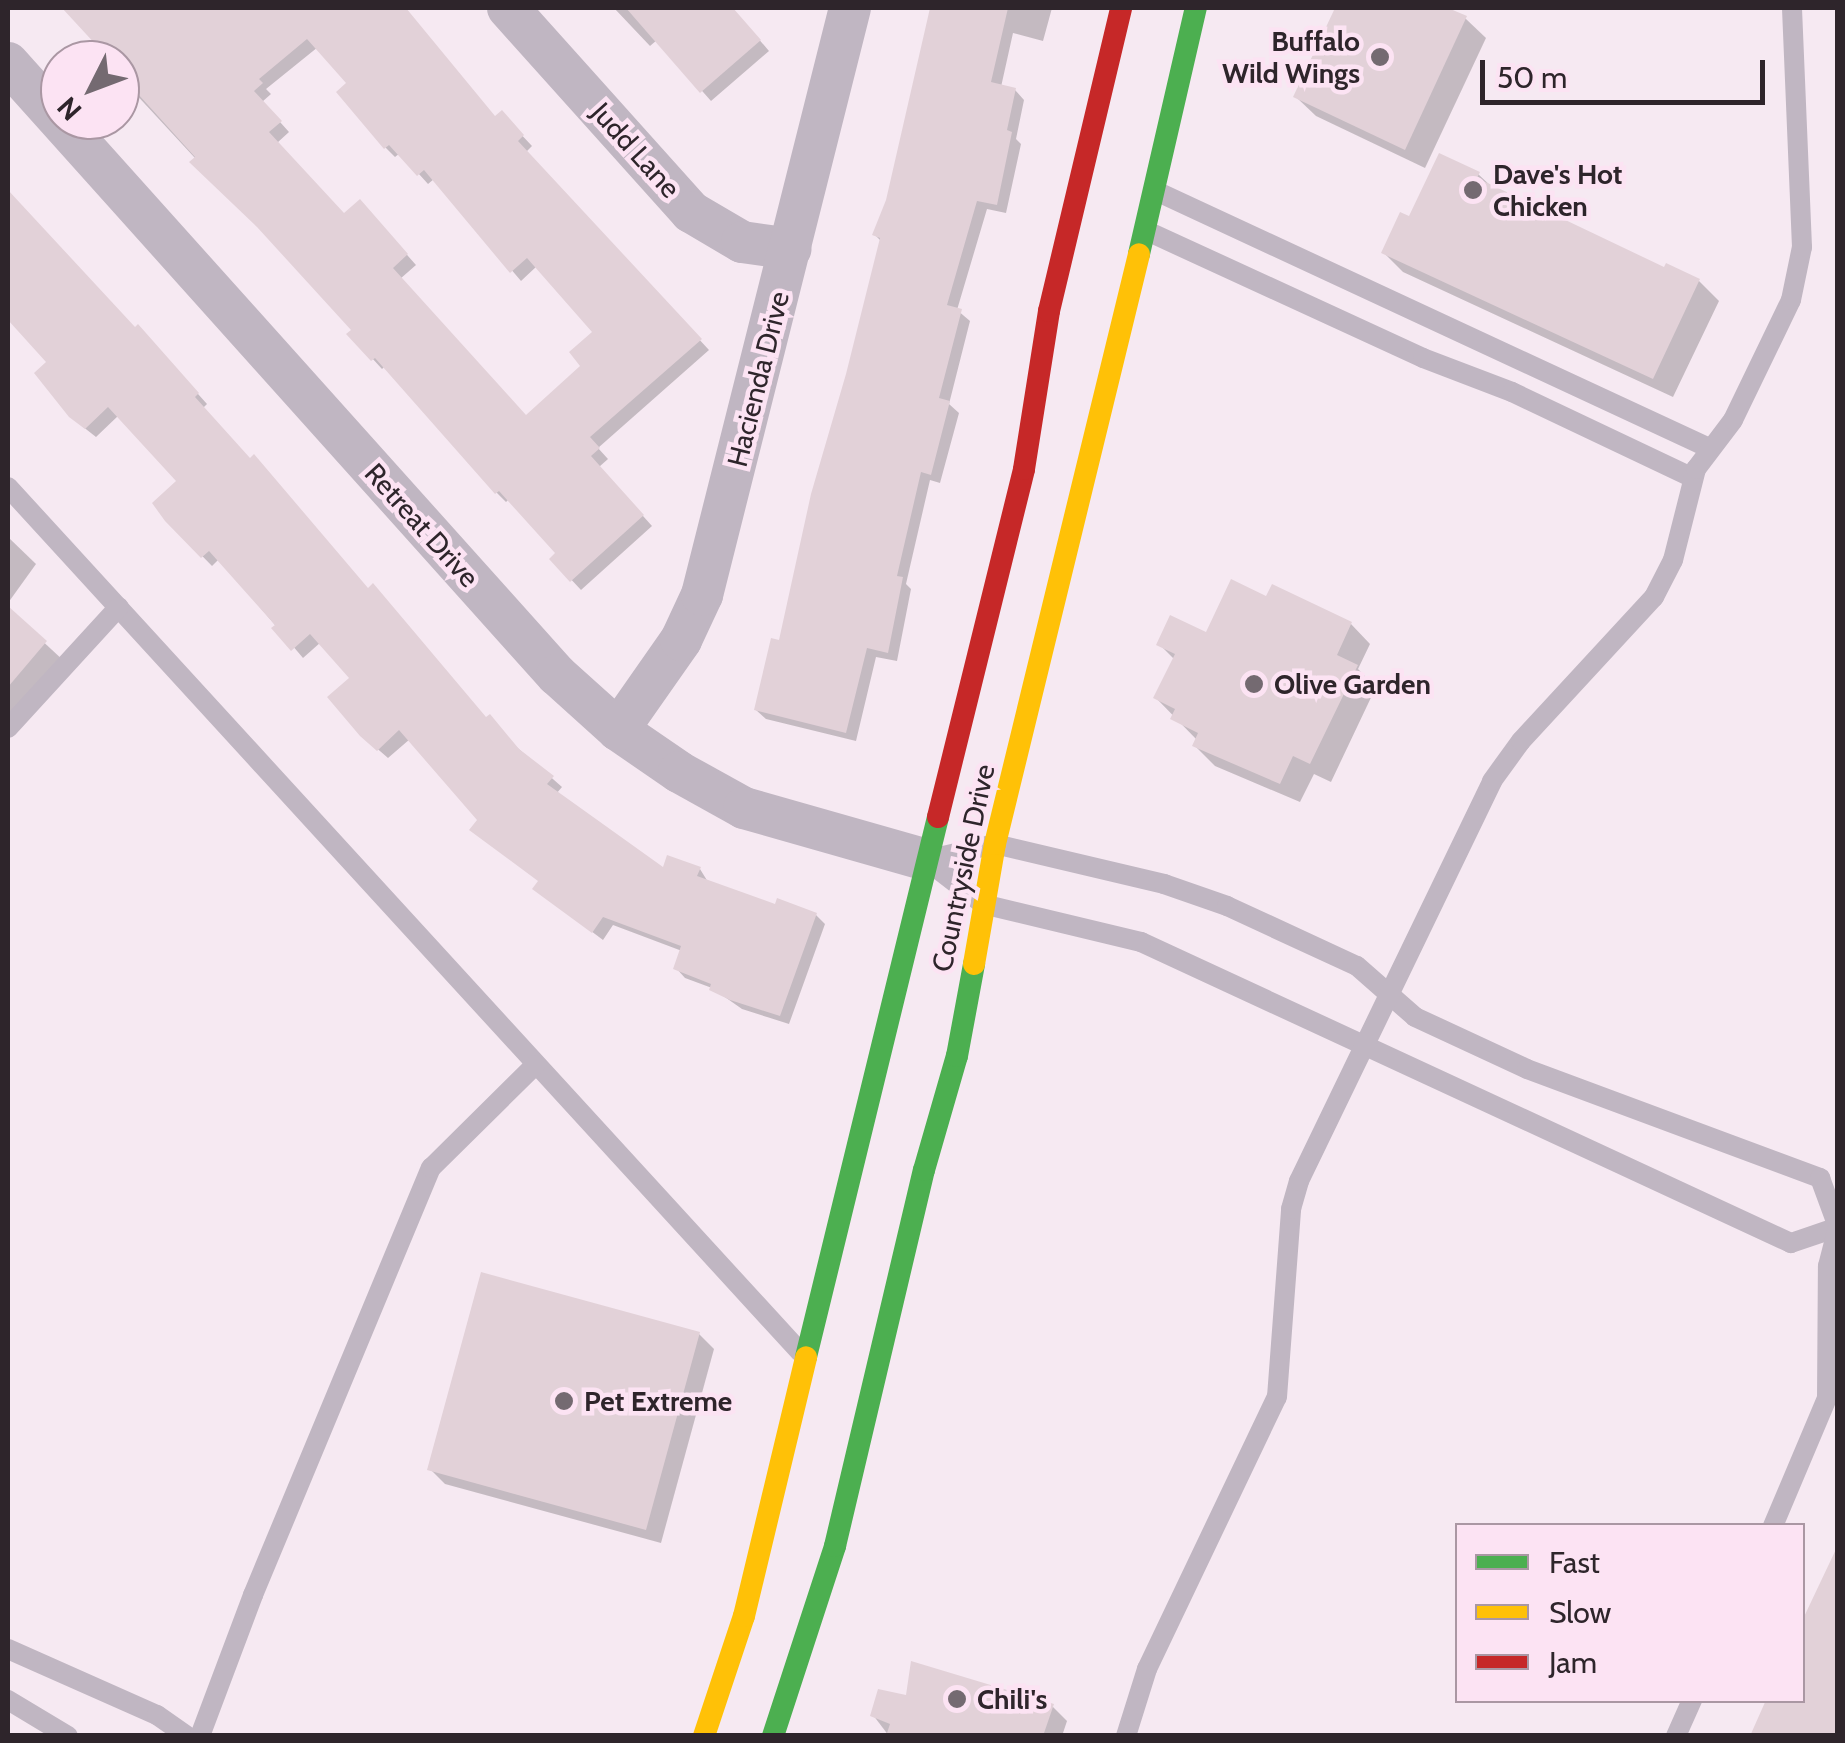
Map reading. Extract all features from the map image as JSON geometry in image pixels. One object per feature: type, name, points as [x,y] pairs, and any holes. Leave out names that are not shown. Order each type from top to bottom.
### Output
[{"type":"street","name":"Judd Lane","points":[[508,8],[692,212],[742,242],[791,249]]},
{"type":"street","name":"Hacienda Drive","points":[[618,730],[682,640],[702,595],[850,8]]},
{"type":"street","name":"Countryside Drive","points":[[704,1736],[744,1616],[1024,469],[1049,310],[1086,136],[1121,8]]},
{"type":"street","name":"Countryside Drive","points":[[773,1736],[835,1546],[924,1170],[956,1056],[996,844],[1196,8]]},
{"type":"street","name":"Retreat Drive","points":[[8,62],[557,675],[618,730],[679,772],[744,808],[926,860]]},
{"type":"lane","points":[[1126,1736],[1147,1669],[1277,1397],[1293,1198],[1387,992],[1500,768],[1654,597],[1673,560],[1693,478],[1709,448],[1733,420],[1786,310],[1799,272],[1801,208],[1792,8]]},
{"type":"lane","points":[[1154,190],[1709,448]]},
{"type":"lane","points":[[1145,230],[1423,358],[1512,392],[1693,478]]},
{"type":"lane","points":[[8,487],[805,1357]]},
{"type":"lane","points":[[8,728],[119,607]]},
{"type":"lane","points":[[996,844],[1207,898],[1357,966],[1415,1017],[1527,1070],[1820,1178],[1838,1227],[1791,1243],[1141,942],[983,904],[926,860],[996,844]]},
{"type":"lane","points":[[200,1736],[253,1595],[431,1168],[535,1065]]},
{"type":"lane","points":[[1774,1523],[1827,1398],[1828,1266],[1838,1228]]},
{"type":"lane","points":[[8,1649],[157,1715],[187,1736]]},
{"type":"lane","points":[[8,1700],[68,1736]]},
{"type":"lane","points":[[1676,1736],[1691,1703]]},
{"type":"building","points":[[62,8],[406,8],[495,116],[502,110],[524,135],[518,141],[702,339],[590,437],[600,448],[591,456],[644,515],[570,582],[549,559],[555,553],[499,491],[495,494],[375,358],[371,361],[346,334],[351,330],[257,227],[189,162],[195,157],[140,96],[140,40],[92,40]],"holes":[[[307,39],[346,83],[336,92],[384,149],[389,145],[417,176],[424,170],[510,273],[527,258],[592,332],[569,352],[580,366],[526,415],[393,268],[408,254],[360,199],[344,213],[269,132],[282,121],[254,91],[263,83],[259,79]]]},
{"type":"building","points":[[626,8],[733,8],[761,40],[700,93]]},
{"type":"building","points":[[930,8],[1008,8],[991,82],[1016,88],[1007,130],[1012,132],[997,205],[977,201],[947,305],[962,309],[939,398],[950,401],[931,475],[921,472],[897,576],[903,577],[888,653],[867,648],[846,733],[754,710],[771,638],[779,640],[811,494],[846,374],[880,238],[872,235],[886,200]]},
{"type":"building","name":"Buffalo Wild Wings","points":[[1335,8],[1448,8],[1467,16],[1405,150],[1293,97]]},
{"type":"building","points":[[1439,153],[1480,172],[1477,178],[1664,267],[1666,263],[1700,279],[1653,379],[1381,253],[1400,212],[1409,216]]},
{"type":"building","points":[[8,190],[135,327],[138,324],[199,393],[195,397],[250,458],[254,454],[368,588],[373,583],[486,717],[490,714],[519,749],[554,776],[547,784],[663,867],[667,855],[701,867],[697,876],[775,904],[777,898],[817,913],[780,1016],[730,1000],[709,990],[711,984],[673,969],[681,946],[603,917],[592,933],[532,889],[538,881],[469,830],[477,820],[399,730],[377,751],[360,736],[327,697],[349,678],[310,634],[291,651],[271,628],[275,625],[209,551],[201,558],[152,503],[176,481],[108,407],[85,429],[69,417],[34,373],[46,362],[8,320]]},
{"type":"building","name":"Olive Garden","points":[[1231,579],[1266,596],[1272,584],[1352,622],[1337,655],[1358,665],[1310,764],[1293,756],[1280,784],[1192,746],[1198,733],[1170,719],[1175,709],[1153,698],[1175,654],[1156,645],[1170,615],[1206,632]]},
{"type":"building","points":[[8,606],[47,641],[8,687]]},
{"type":"building","name":"Pet Extreme","points":[[481,1272],[700,1332],[646,1530],[427,1470]]},
{"type":"building","points":[[1838,1545],[1838,1736],[1750,1736],[1765,1703],[1805,1703],[1805,1615]]},
{"type":"building","name":"Chili's","points":[[911,1661],[1054,1704],[1043,1736],[886,1736],[890,1724],[870,1716],[878,1689],[906,1695]]},
{"type":"traffic: fast","points":[[1139,254],[1196,8]]},
{"type":"traffic: fast","points":[[806,1357],[938,817]]},
{"type":"traffic: fast","points":[[773,1736],[835,1546],[924,1170],[957,1056],[974,964]]},
{"type":"traffic: slow","points":[[974,964],[995,844],[1139,254]]},
{"type":"traffic: slow","points":[[704,1736],[744,1616],[806,1357]]},
{"type":"traffic: jam","points":[[938,817],[1024,469],[1049,311],[1121,8]]},
{"type":"place","name":"Buffalo Wild Wings","points":[[1380,57]]},
{"type":"place","name":"Dave's Hot Chicken","points":[[1473,190]]},
{"type":"place","name":"Olive Garden","points":[[1254,684]]},
{"type":"place","name":"Pet Extreme","points":[[564,1401]]},
{"type":"place","name":"Chili's","points":[[957,1699]]}]
